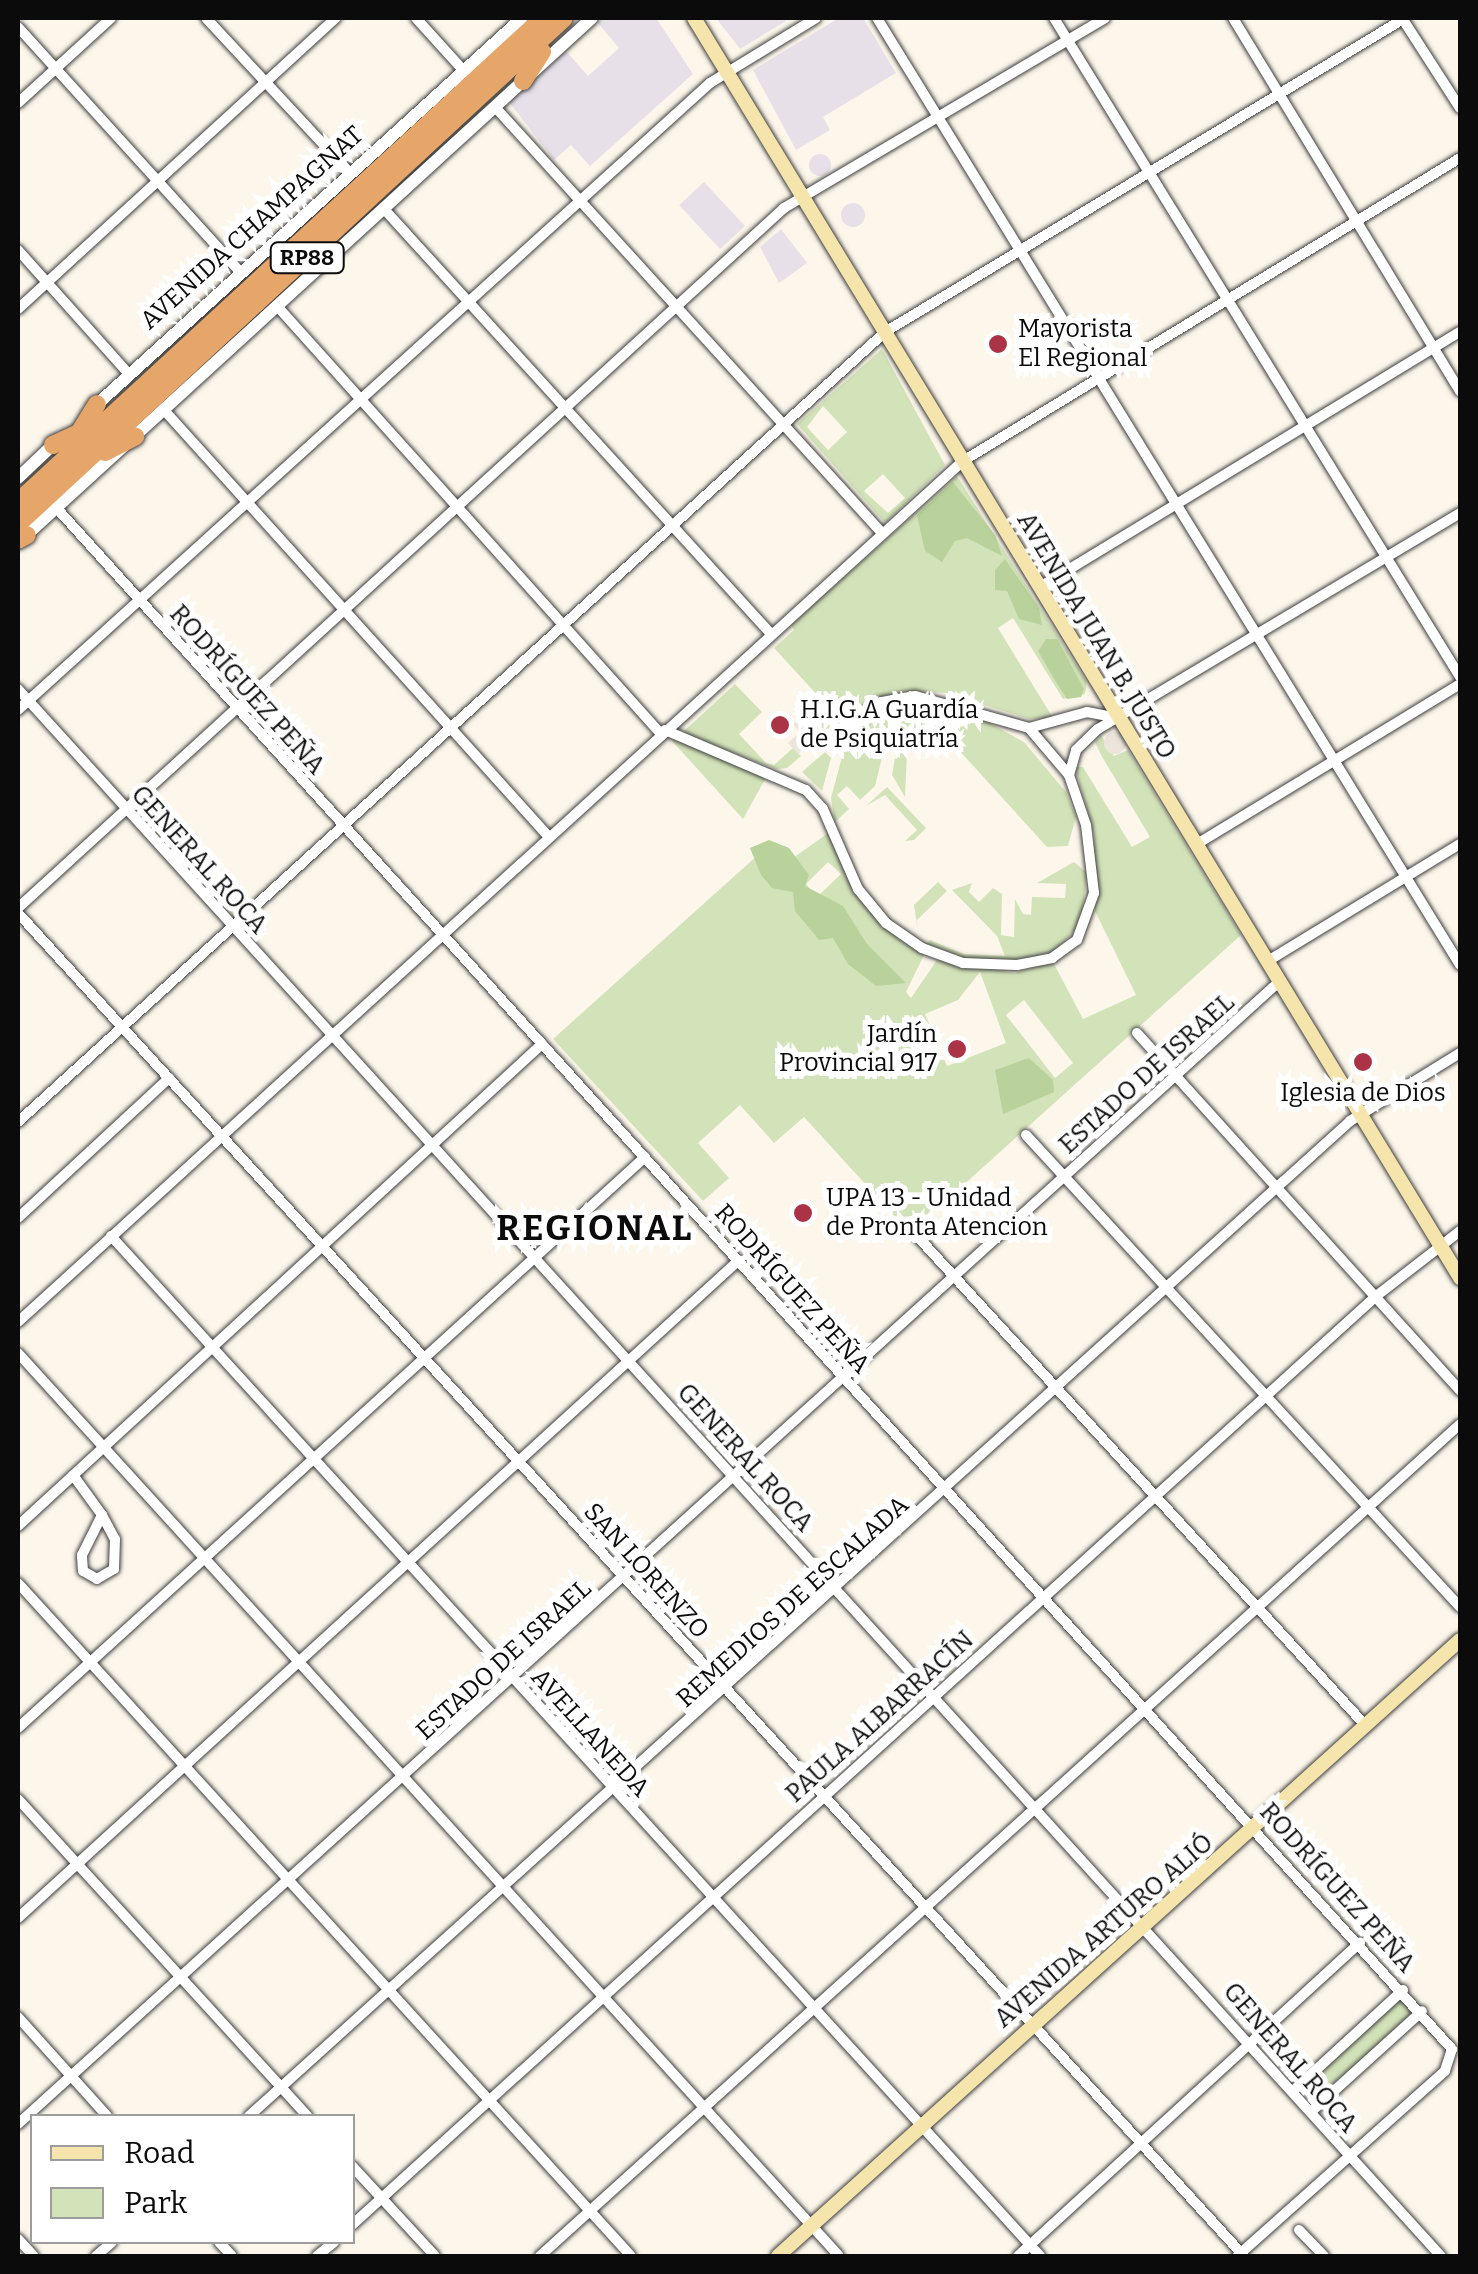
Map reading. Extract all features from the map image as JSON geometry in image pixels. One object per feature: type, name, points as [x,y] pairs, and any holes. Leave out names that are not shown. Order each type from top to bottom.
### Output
[{"type":"highway","points":[[523,81],[556,19]]},
{"type":"highway","name":"AVENIDA CHAMPAGNAT","points":[[18,502],[33,485],[69,464],[556,19]]},
{"type":"highway","points":[[69,464],[78,433],[115,422]]},
{"type":"highway","points":[[69,464],[103,453],[115,422]]},
{"type":"highway","name":"AVENIDA CHAMPAGNAT","points":[[20,536],[33,485]]},
{"type":"main road","name":"AVENIDA JUAN B. JUSTO","points":[[694,18],[1460,1278]]},
{"type":"main road","name":"AVENIDA ARTURO ALIÓ","points":[[778,2256],[1460,1640]]},
{"type":"street","points":[[18,103],[111,18]]},
{"type":"street","points":[[206,18],[350,172]]},
{"type":"street","points":[[18,309],[336,18]]},
{"type":"street","points":[[416,18],[464,70]]},
{"type":"street","name":"AVENIDA CHAMPAGNAT","points":[[115,422],[129,374],[522,18]]},
{"type":"street","name":"AVENIDA CHAMPAGNAT","points":[[33,485],[69,464],[115,422],[164,410],[592,18]]},
{"type":"street","points":[[18,710],[728,72],[816,18]]},
{"type":"street","points":[[876,18],[1460,966]]},
{"type":"street","points":[[1054,18],[1152,170],[1460,681],[1196,844]]},
{"type":"street","points":[[18,910],[784,208],[1104,18]]},
{"type":"street","points":[[1234,18],[1460,391]]},
{"type":"street","points":[[18,1122],[885,332],[1403,18],[1460,108]]},
{"type":"street","points":[[18,27],[240,272]]},
{"type":"street","points":[[494,107],[882,533]]},
{"type":"street","points":[[18,1322],[963,460],[1460,158]]},
{"type":"street","points":[[384,209],[771,634]]},
{"type":"street","points":[[18,250],[129,374]]},
{"type":"street","points":[[277,306],[663,732],[806,790],[824,809],[852,880],[886,923],[932,953],[974,964],[1044,960],[1084,930],[1093,874],[1086,824],[1068,775],[1030,728],[958,702],[915,696],[881,702],[844,728]]},
{"type":"street","points":[[1040,586],[1460,332]]},
{"type":"street","points":[[164,410],[549,836]]},
{"type":"street","name":"RODRÍGUEZ PEÑA","points":[[33,485],[1403,1990],[1452,2049],[1445,2072],[1349,2155]]},
{"type":"street","points":[[1068,775],[1076,750],[1090,734],[1460,513]]},
{"type":"street","name":"GENERAL ROCA","points":[[18,689],[1035,1810],[1146,1926],[1441,2256]]},
{"type":"street","points":[[1030,728],[1078,714],[1120,718]]},
{"type":"street","points":[[1078,714],[1090,734]]},
{"type":"street","points":[[1268,961],[1460,844]]},
{"type":"street","name":"SAN LORENZO","points":[[18,910],[1241,2255]]},
{"type":"street","name":"ESTADO DE ISRAEL","points":[[18,2124],[1280,981]]},
{"type":"street","points":[[1138,1033],[1460,1392]]},
{"type":"street","points":[[20,1519],[104,1447],[542,1044]]},
{"type":"street","name":"REMEDIOS DE ESCALADA","points":[[251,2114],[508,1888],[1361,1114],[1460,1052]]},
{"type":"street","points":[[18,1218],[169,1078]]},
{"type":"street","points":[[1026,1135],[1460,1606]]},
{"type":"street","points":[[18,1728],[645,1156]]},
{"type":"street","name":"PAULA ALBARRACÍN","points":[[355,2221],[1375,1296],[1460,1230]]},
{"type":"street","name":"AVELLANEDA","points":[[111,1236],[1040,2256]]},
{"type":"street","points":[[917,1236],[1366,1726]]},
{"type":"street","points":[[18,1918],[739,1260]]},
{"type":"street","points":[[18,1354],[300,1659],[839,2256]]},
{"type":"street","points":[[540,2256],[1460,1424]]},
{"type":"street","points":[[73,1475],[102,1516],[116,1545],[112,1572],[97,1580],[83,1571],[82,1555],[102,1516]]},
{"type":"street","points":[[18,1583],[93,1659],[631,2256]]},
{"type":"street","points":[[18,1799],[305,2114]]},
{"type":"street","points":[[1018,2256],[1360,1944]]},
{"type":"street","points":[[1294,2090],[1403,1990]]},
{"type":"street","points":[[1313,2110],[1422,2011]]},
{"type":"street","points":[[18,2017],[105,2114]]},
{"type":"street","points":[[1241,2255],[1349,2155]]},
{"type":"street","points":[[355,2169],[435,2256]]},
{"type":"street","points":[[1299,2230],[1324,2256]]},
{"type":"street","points":[[18,2238],[34,2256]]},
{"type":"shaded area","points":[[603,18],[656,18],[693,74],[590,166],[571,145],[554,160],[509,102],[566,51],[588,76],[619,48],[597,22]]},
{"type":"shaded area","points":[[716,18],[784,18],[786,21],[740,49]]},
{"type":"shaded area","points":[[839,18],[863,18],[896,73],[823,117],[830,130],[796,150],[753,70]]},
{"type":"shaded area","points":[[816,154],[824,154],[831,165],[824,176],[816,176],[809,169],[809,161]]},
{"type":"shaded area","points":[[704,182],[745,226],[720,249],[679,205]]},
{"type":"shaded area","points":[[853,203],[865,215],[853,227],[841,215]]},
{"type":"shaded area","points":[[781,229],[807,263],[779,283],[760,247]]},
{"type":"shaded area","points":[[800,717],[817,735],[798,754],[788,743],[800,732],[793,724]]},
{"type":"shaded area","points":[[1115,732],[1123,735],[1123,751],[1115,754],[1107,751],[1104,743],[1107,735]]},
{"type":"green space","points":[[530,61],[516,81],[358,226],[355,221]]},
{"type":"green space","points":[[882,349],[945,465],[885,523],[797,424]],"holes":[[[823,406],[847,432],[828,450],[807,427]],[[883,474],[905,498],[888,513],[864,491]]]},
{"type":"green space","points":[[957,476],[1087,682],[1085,694],[1063,699],[1013,618],[998,628],[1053,718],[1029,719],[946,693],[907,691],[875,700],[817,735],[812,730],[832,711],[774,648],[794,630],[791,625]]},
{"type":"green space","points":[[953,482],[995,535],[1002,556],[967,538],[955,541],[942,562],[925,551],[917,515]]},
{"type":"green space","points":[[1005,559],[1039,608],[1042,625],[1019,619],[1007,591],[995,590],[995,570]]},
{"type":"green space","points":[[1046,639],[1057,639],[1084,689],[1081,697],[1067,699],[1056,682],[1038,651]]},
{"type":"green space","points":[[735,684],[762,712],[739,734],[766,763],[774,765],[793,748],[801,756],[787,768],[776,769],[682,733]]},
{"type":"green space","points":[[919,702],[942,708],[944,716],[935,739],[908,733],[905,797],[892,775],[902,718]]},
{"type":"green space","points":[[895,706],[875,786],[860,800],[847,786],[837,795],[849,809],[835,822],[831,798],[849,731]]},
{"type":"green space","points":[[982,719],[1024,742],[1066,792],[1076,817],[1068,846],[1047,847],[957,748],[958,728]]},
{"type":"green space","points":[[1101,735],[1114,756],[1128,750],[1241,935],[910,1233],[804,1117],[774,1143],[740,1105],[698,1143],[729,1178],[703,1201],[553,1039],[768,846],[786,863],[828,833],[855,891],[888,929],[924,955],[906,992],[911,998],[937,960],[1015,973],[1053,962],[1083,1019],[1136,995],[1095,911],[1094,834],[1075,767],[1083,767],[1132,847],[1150,837],[1095,742]],"holes":[[[828,862],[841,874],[817,897],[806,884]],[[980,972],[1006,1043],[947,1066],[925,1014],[958,1000]],[[1024,1000],[1073,1063],[1055,1078],[1006,1015]]]},
{"type":"green space","points":[[675,738],[768,774],[743,819],[672,741]]},
{"type":"green space","points":[[825,752],[831,758],[822,791],[802,772]]},
{"type":"green space","points":[[887,787],[926,828],[914,840],[905,841],[917,830],[885,795],[866,806]]},
{"type":"green space","points":[[769,840],[789,848],[809,875],[805,886],[843,906],[867,944],[906,983],[876,986],[848,964],[833,938],[819,940],[795,911],[793,892],[772,888],[761,875],[750,848]]},
{"type":"green space","points":[[1074,862],[1087,873],[1081,924],[1051,954],[1014,961],[963,958],[925,945],[930,940],[964,954],[1005,956],[997,936],[952,890],[972,883],[969,892],[979,902],[993,888],[1002,894],[1001,935],[1014,937],[1015,899],[1023,914],[1031,915],[1032,897],[1065,898],[1066,884],[1037,883]]},
{"type":"green space","points":[[938,882],[947,891],[917,920],[918,930],[914,905]]},
{"type":"green space","points":[[1029,1058],[1053,1080],[1054,1092],[1003,1114],[995,1070]]},
{"type":"green space","points":[[1400,1999],[1414,2012],[1312,2103],[1301,2092]]},
{"type":"place","name":"Mayorista El Regional","points":[[998,344]]},
{"type":"place","name":"H.I.G.A Guardía de Psiquiatría","points":[[780,725]]},
{"type":"place","name":"Jardín Provincial 917","points":[[957,1049]]},
{"type":"place","name":"Iglesia de Dios","points":[[1363,1062]]},
{"type":"place","name":"UPA 13 - Unidad de Pronta Atencion","points":[[803,1213]]},
{"type":"district","name":"REGIONAL","points":[[595,1228]]}]
